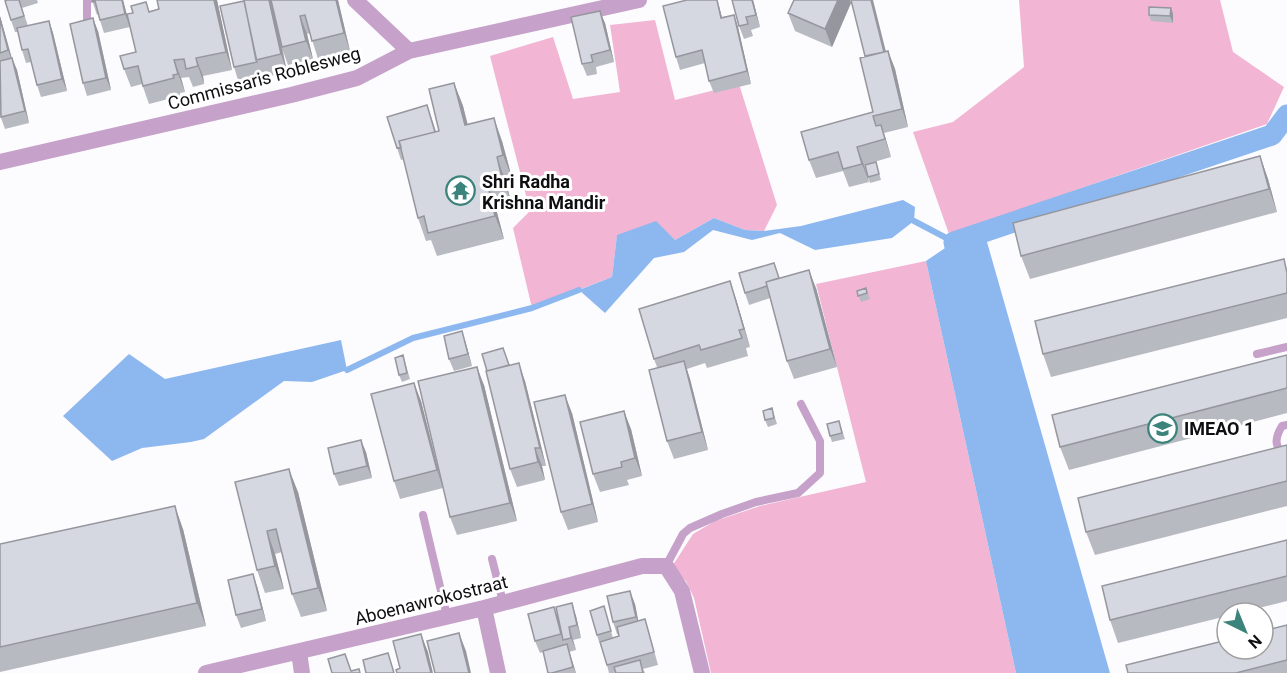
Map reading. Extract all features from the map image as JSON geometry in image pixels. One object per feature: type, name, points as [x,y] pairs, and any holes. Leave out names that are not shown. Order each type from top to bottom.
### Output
[{"type":"street","points":[[355,0],[409,51]]},
{"type":"street","name":"Commissaris Roblesweg","points":[[0,162],[346,81],[357,78],[409,51],[639,0]]},
{"type":"street","name":"Aboenawrokostraat","points":[[206,673],[484,608],[642,566],[666,566]]},
{"type":"street","points":[[666,566],[682,591],[702,673]]},
{"type":"street","points":[[484,608],[498,673]]},
{"type":"street","points":[[299,652],[302,673]]},
{"type":"lane","points":[[87,0],[87,20]]},
{"type":"lane","points":[[1257,354],[1287,346]]},
{"type":"lane","points":[[666,566],[683,534],[690,528],[756,502],[798,493],[820,473],[820,441],[801,404]]},
{"type":"lane","points":[[1287,425],[1282,426],[1277,434],[1276,443],[1280,451],[1287,456]]},
{"type":"lane","points":[[423,515],[447,616]]},
{"type":"lane","points":[[492,559],[503,602]]},
{"type":"shaded area","points":[[1019,0],[1220,0],[1233,52],[1284,87],[1267,124],[949,234],[913,132],[953,122],[1024,67]]},
{"type":"shaded area","points":[[655,20],[675,100],[739,84],[777,205],[764,231],[745,230],[714,218],[675,240],[655,222],[617,236],[612,277],[532,308],[513,228],[530,211],[490,56],[553,37],[573,99],[620,92],[610,25]]},
{"type":"shaded area","points":[[926,261],[1016,673],[711,673],[694,598],[686,581],[671,568],[693,534],[715,521],[760,506],[866,482],[816,284]]},
{"type":"water","points":[[903,200],[915,207],[914,221],[892,238],[815,250],[780,233],[752,240],[713,230],[684,252],[654,258],[605,313],[579,290],[612,277],[617,235],[656,221],[675,240],[714,218],[745,230],[764,231],[801,226]]},
{"type":"water","points":[[954,242],[987,242],[1110,673],[1016,673],[926,261]]},
{"type":"water","points":[[341,340],[347,370],[312,382],[284,381],[204,439],[142,448],[112,461],[63,416],[129,354],[165,379]]},
{"type":"building","points":[[19,0],[24,16],[11,20],[5,1]]},
{"type":"building","points":[[92,0],[122,0],[125,14],[100,20],[95,1],[92,2]]},
{"type":"building","points":[[157,0],[214,0],[226,52],[196,58],[198,66],[186,69],[184,59],[174,60],[178,74],[173,75],[174,78],[143,86],[138,66],[124,69],[120,56],[136,52],[127,14],[133,13],[131,6],[146,2],[149,12],[159,9]]},
{"type":"building","points":[[244,0],[269,0],[281,54],[256,60]]},
{"type":"building","points":[[271,0],[336,0],[344,33],[312,41],[305,15],[300,16],[306,41],[282,47]]},
{"type":"building","points":[[687,0],[717,0],[721,18],[734,15],[747,71],[709,81],[702,50],[676,57],[663,6]]},
{"type":"building","points":[[732,0],[752,0],[756,15],[746,17],[748,24],[739,26]]},
{"type":"building","points":[[794,0],[838,0],[825,29],[788,13]]},
{"type":"building","points":[[851,0],[871,0],[884,52],[865,56]]},
{"type":"building","points":[[244,1],[257,62],[234,67],[220,6]]},
{"type":"building","points":[[1149,7],[1171,8],[1170,16],[1149,15]]},
{"type":"building","points":[[600,11],[610,50],[591,55],[593,62],[582,64],[571,17]]},
{"type":"building","points":[[93,18],[106,78],[83,83],[70,24]]},
{"type":"building","points":[[0,19],[8,50],[0,53]]},
{"type":"building","points":[[49,21],[62,79],[37,85],[28,49],[22,50],[17,28]]},
{"type":"building","points":[[888,51],[902,109],[873,116],[876,126],[881,125],[885,139],[857,147],[862,164],[843,169],[838,152],[809,160],[801,132],[873,112],[860,58]]},
{"type":"building","points":[[12,58],[25,111],[1,117],[0,61]]},
{"type":"building","name":"Shri Radha Krishna Mandir","points":[[454,83],[465,125],[494,118],[503,155],[497,157],[502,178],[487,182],[495,216],[428,233],[424,216],[418,218],[399,141],[439,131],[429,89]]},
{"type":"building","points":[[427,105],[435,132],[399,141],[401,147],[397,148],[387,117]]},
{"type":"building","points":[[1260,156],[1269,189],[1021,256],[1013,223]]},
{"type":"building","points":[[876,162],[879,174],[868,177],[865,165]]},
{"type":"building","points":[[1284,259],[1287,293],[1043,354],[1035,321]]},
{"type":"building","points":[[774,263],[779,278],[766,282],[767,286],[745,293],[739,273]]},
{"type":"building","points":[[809,270],[830,349],[787,361],[766,282]]},
{"type":"building","points":[[730,281],[744,329],[739,330],[742,338],[701,350],[699,345],[654,359],[639,309]]},
{"type":"building","points":[[866,288],[867,293],[858,296],[857,291]]},
{"type":"building","points":[[462,331],[468,354],[449,359],[444,336]]},
{"type":"building","points":[[503,348],[509,365],[487,371],[482,354]]},
{"type":"building","points":[[403,355],[407,373],[399,375],[395,358]]},
{"type":"building","points":[[1287,355],[1287,388],[1060,447],[1052,415]]},
{"type":"building","points":[[684,361],[702,432],[667,441],[649,370]]},
{"type":"building","points":[[519,363],[540,448],[535,448],[538,462],[510,469],[486,371]]},
{"type":"building","points":[[477,367],[510,503],[450,517],[418,381]]},
{"type":"building","points":[[414,383],[437,470],[394,481],[371,394]]},
{"type":"building","points":[[565,395],[592,504],[561,512],[534,402]]},
{"type":"building","points":[[772,408],[774,418],[765,420],[763,411]]},
{"type":"building","points":[[624,411],[635,458],[621,462],[622,467],[593,474],[580,422]]},
{"type":"building","points":[[839,421],[842,433],[830,436],[827,424]]},
{"type":"building","points":[[361,440],[367,466],[334,474],[328,448]]},
{"type":"building","points":[[1287,445],[1287,481],[1086,532],[1078,498]]},
{"type":"building","points":[[289,469],[318,588],[292,594],[276,529],[267,531],[275,566],[257,570],[235,482]]},
{"type":"building","points":[[175,506],[197,603],[0,647],[0,544]]},
{"type":"building","points":[[1287,540],[1287,576],[1110,620],[1102,586]]},
{"type":"building","points":[[253,574],[262,609],[236,615],[228,580]]},
{"type":"building","points":[[630,591],[636,617],[613,622],[607,596]]},
{"type":"building","points":[[572,603],[577,625],[569,627],[571,638],[563,640],[556,607]]},
{"type":"building","points":[[604,606],[611,631],[597,635],[590,611]]},
{"type":"building","points":[[554,607],[561,634],[535,641],[528,614]]},
{"type":"building","points":[[645,619],[654,652],[607,665],[600,642],[619,636],[617,627]]},
{"type":"building","points":[[1287,625],[1287,660],[1236,673],[1128,673],[1126,665],[1215,643],[1215,661],[1275,661],[1275,628]]},
{"type":"building","points":[[459,633],[469,673],[435,673],[427,641]]},
{"type":"building","points":[[421,634],[431,673],[397,673],[396,670],[400,668],[393,641]]},
{"type":"building","points":[[567,644],[573,667],[548,673],[543,651]]},
{"type":"building","points":[[388,653],[394,673],[366,673],[363,660]]},
{"type":"building","points":[[345,654],[351,671],[359,669],[360,673],[332,673],[328,659]]},
{"type":"building","points":[[640,660],[643,673],[616,673],[614,667]]},
{"type":"waterway","points":[[960,270],[954,242],[1272,135],[1287,115]]},
{"type":"waterway","points":[[914,221],[954,242]]},
{"type":"waterway","points":[[347,370],[413,338],[532,308],[579,290]]},
{"type":"place","name":"Shri Radha Krishna Mandir","points":[[461,191]]},
{"type":"place","name":"IMEAO 1","points":[[1163,428]]}]
